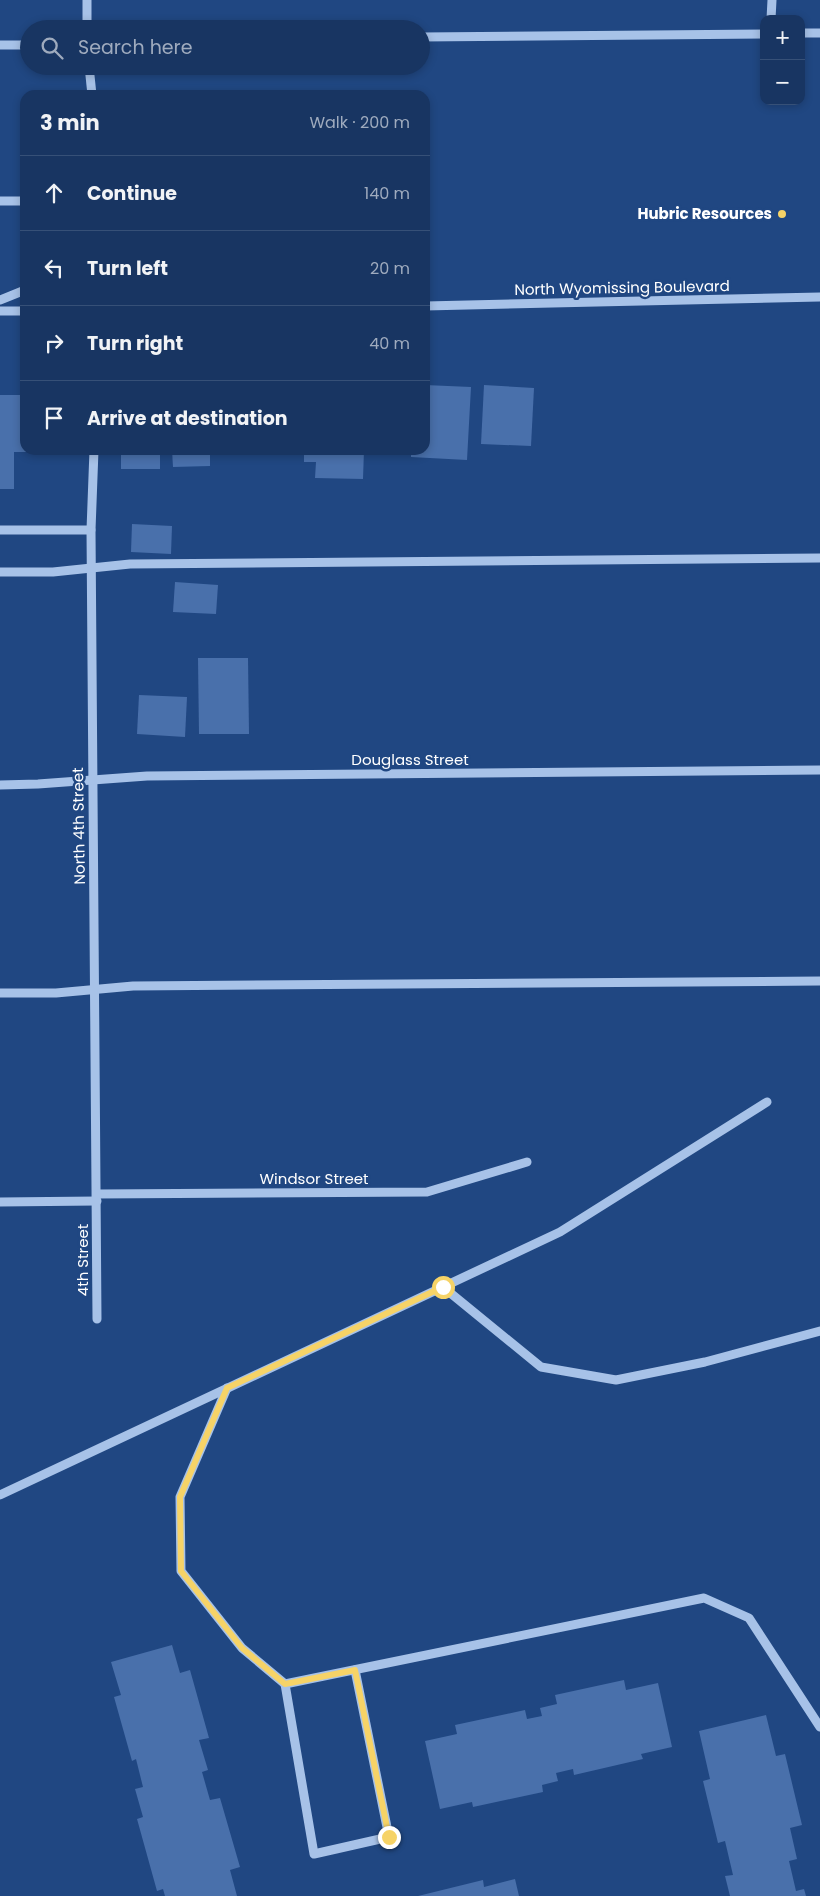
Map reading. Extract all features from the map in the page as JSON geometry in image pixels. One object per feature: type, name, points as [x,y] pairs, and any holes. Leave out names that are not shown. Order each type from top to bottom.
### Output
[{"type":"street","points":[[87,0],[87,20]]},
{"type":"street","points":[[771,15],[772,0]]},
{"type":"street","points":[[805,33],[820,33]]},
{"type":"street","points":[[430,37],[760,34]]},
{"type":"street","points":[[0,45],[20,45]]},
{"type":"street","points":[[90,75],[91,90]]},
{"type":"street","points":[[0,201],[20,200]]},
{"type":"street","points":[[0,300],[20,292]]},
{"type":"street","name":"North Wyomissing Boulevard","points":[[430,306],[820,297]]},
{"type":"street","points":[[0,311],[20,311]]},
{"type":"street","name":"North 4th Street","points":[[94,455],[91,568],[97,1197]]},
{"type":"street","points":[[0,530],[91,530]]},
{"type":"street","points":[[0,572],[53,572],[130,564],[820,558]]},
{"type":"street","name":"Douglass Street","points":[[0,785],[147,776],[820,770]]},
{"type":"street","points":[[0,993],[56,993],[133,986],[820,981]]},
{"type":"street","points":[[0,1494],[560,1232],[767,1102]]},
{"type":"street","name":"Windsor Street","points":[[0,1202],[97,1197],[427,1192],[527,1162]]},
{"type":"street","name":"4th Street","points":[[97,1197],[97,1319]]},
{"type":"street","points":[[443,1287],[541,1366],[616,1380],[705,1362],[820,1331]]},
{"type":"street","points":[[227,1388],[180,1497],[181,1571],[242,1648],[285,1684],[314,1854],[389,1837],[355,1670]]},
{"type":"street","points":[[285,1684],[704,1598],[749,1618],[820,1727]]},
{"type":"building","points":[[430,385],[471,387],[467,460],[411,457],[411,455],[430,455]]},
{"type":"building","points":[[484,385],[534,388],[531,446],[481,444]]},
{"type":"building","points":[[0,395],[20,395],[20,452],[14,452],[14,489],[0,489]]},
{"type":"building","points":[[121,455],[160,455],[160,469],[121,469]]},
{"type":"building","points":[[172,455],[210,455],[210,466],[173,467]]},
{"type":"building","points":[[304,455],[364,455],[363,479],[315,478],[316,462],[304,462]]},
{"type":"building","points":[[132,524],[172,526],[171,554],[131,552]]},
{"type":"building","points":[[175,582],[218,585],[216,614],[173,612]]},
{"type":"building","points":[[198,658],[248,658],[249,734],[199,734]]},
{"type":"building","points":[[139,695],[187,697],[185,737],[137,734]]},
{"type":"building","points":[[172,1645],[180,1673],[190,1670],[209,1738],[199,1740],[208,1770],[202,1772],[210,1800],[220,1798],[240,1867],[230,1870],[237,1896],[165,1896],[163,1889],[157,1891],[137,1819],[143,1817],[135,1789],[143,1787],[136,1759],[132,1761],[114,1697],[121,1695],[111,1662]]},
{"type":"building","points":[[624,1680],[626,1690],[658,1683],[672,1747],[641,1754],[643,1759],[574,1775],[573,1769],[556,1773],[558,1781],[542,1785],[543,1792],[473,1807],[472,1802],[440,1809],[425,1741],[457,1734],[455,1725],[525,1710],[527,1719],[542,1716],[540,1708],[557,1704],[555,1695]]},
{"type":"building","points":[[766,1715],[776,1756],[785,1754],[802,1825],[790,1828],[797,1859],[789,1861],[796,1891],[804,1889],[806,1896],[730,1896],[725,1876],[733,1875],[725,1841],[718,1843],[703,1781],[710,1779],[699,1731]]},
{"type":"building","points":[[515,1879],[519,1896],[418,1896],[483,1880],[484,1887]]},
{"type":"place","name":"Hubric Resources","points":[[782,214]]},
{"type":"route","points":[[389,1837],[355,1670],[285,1684],[242,1648],[181,1571],[180,1497],[227,1388],[443,1287]]}]
